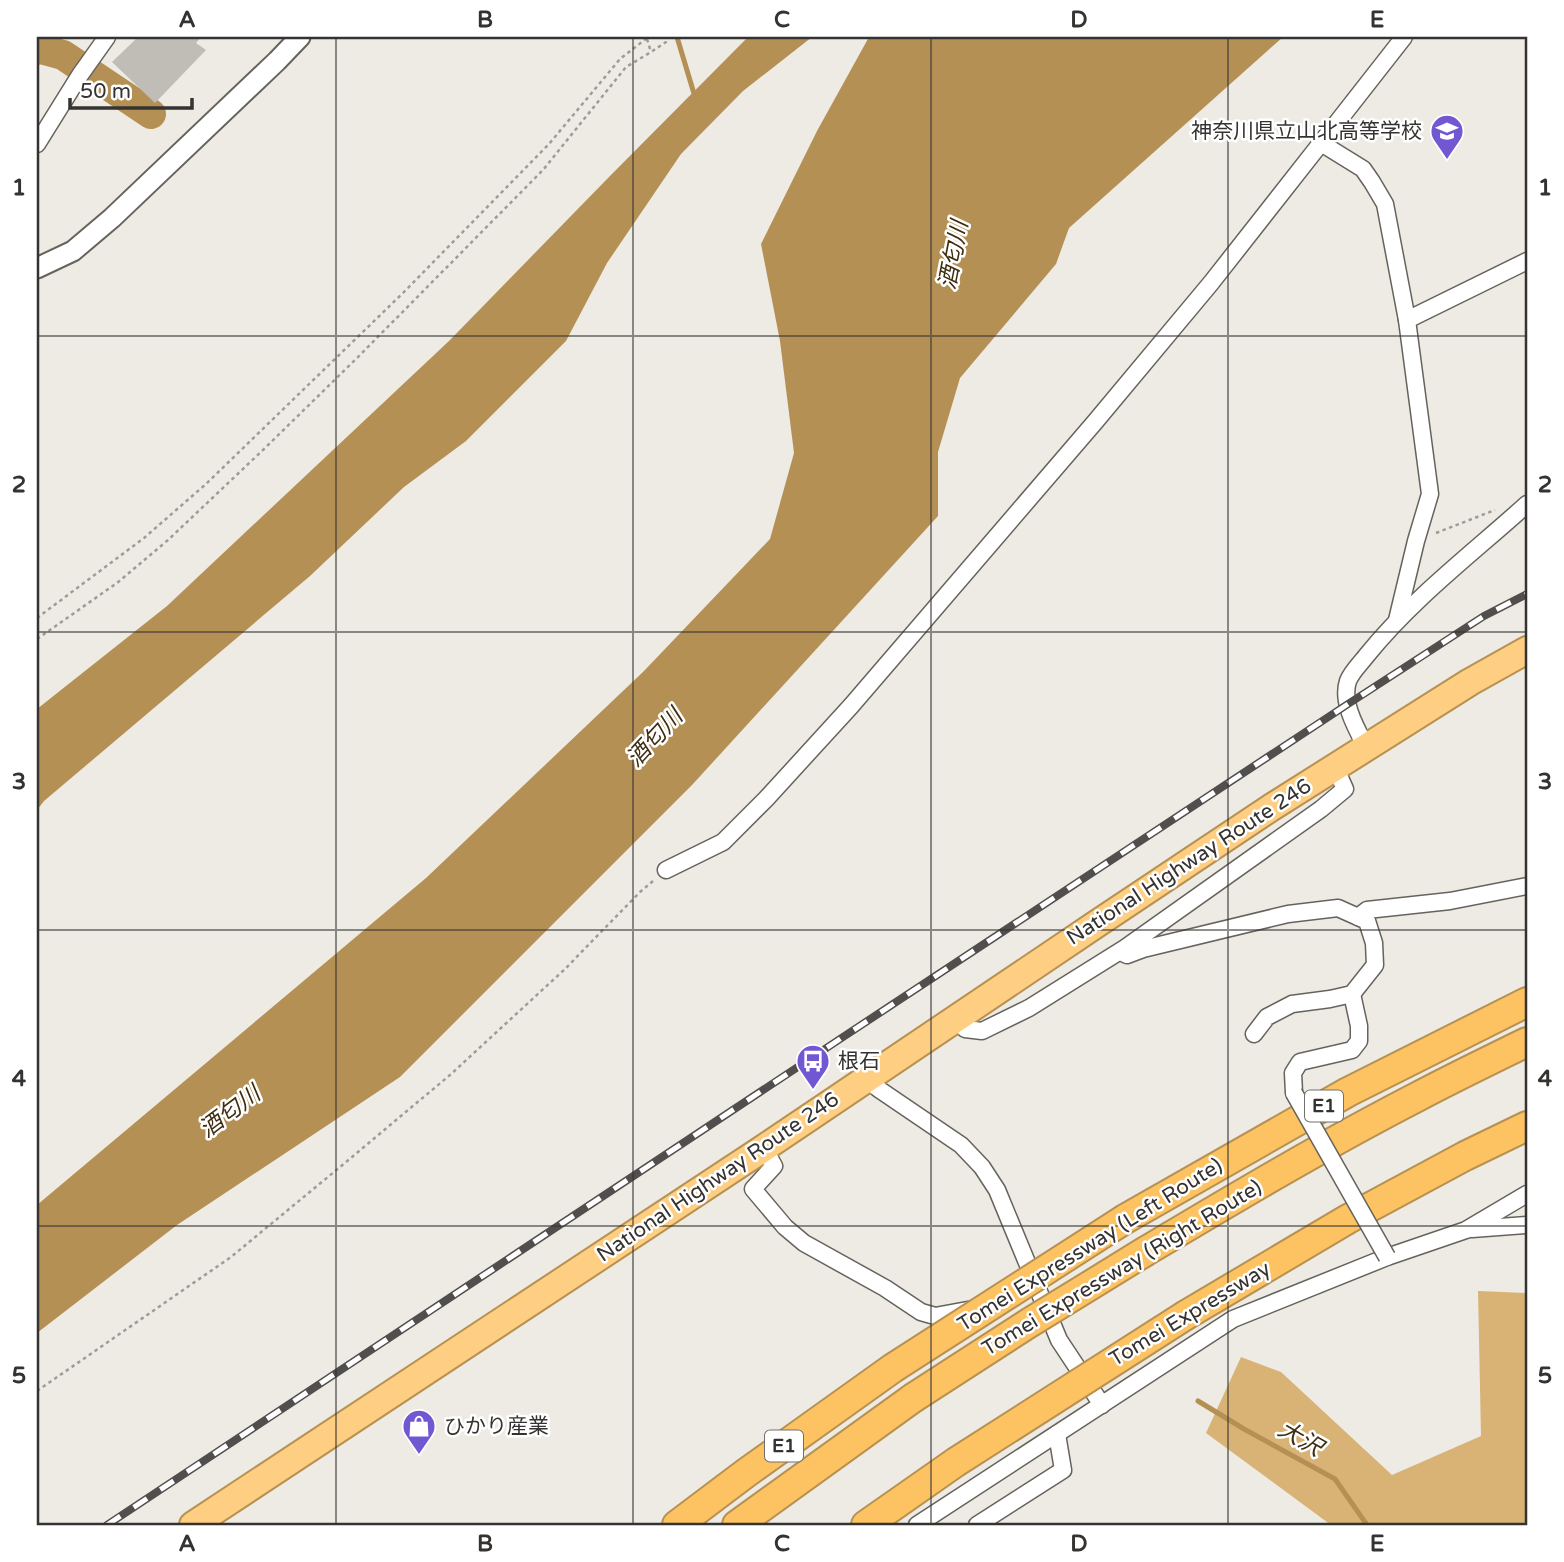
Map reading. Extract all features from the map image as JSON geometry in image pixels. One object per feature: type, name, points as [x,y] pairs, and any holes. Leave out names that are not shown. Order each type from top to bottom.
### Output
[{"type":"highway","name":"National Highway Route 246","points":[[193,1525],[1227,836],[1470,682],[1527,650]]},
{"type":"highway","name":"Tomei Expressway (Left Route)","points":[[677,1525],[893,1368],[1125,1219],[1348,1092],[1527,1002]]},
{"type":"highway","name":"Tomei Expressway (Right Route)","points":[[737,1525],[913,1398],[1146,1251],[1352,1131],[1527,1042]]},
{"type":"highway","name":"Tomei Expressway","points":[[866,1525],[956,1462],[1186,1315],[1348,1219],[1527,1126]]},
{"type":"street","points":[[37,144],[79,75],[107,37]]},
{"type":"street","points":[[37,268],[73,251],[112,218],[300,37]]},
{"type":"street","points":[[667,870],[723,842],[851,706],[1210,283],[1404,37]]},
{"type":"street","points":[[1321,143],[1363,169],[1385,205],[1407,320],[1430,494],[1396,620]]},
{"type":"street","points":[[1407,320],[1527,261]]},
{"type":"street","points":[[1366,747],[1355,727],[1346,694],[1349,680],[1357,667],[1396,620],[1527,504]]},
{"type":"street","points":[[956,1017],[965,1029],[982,1031],[1029,1008],[1119,952],[1310,817],[1345,789],[1335,767]]},
{"type":"street","points":[[1358,917],[1367,910],[1450,901],[1527,886]]},
{"type":"street","points":[[1119,952],[1127,955],[1288,914],[1338,908],[1367,921],[1374,943],[1375,965],[1352,994],[1292,1004],[1267,1017],[1254,1034]]},
{"type":"street","points":[[1352,994],[1359,1026],[1359,1041],[1352,1050],[1300,1062],[1293,1073],[1294,1093],[1387,1257]]},
{"type":"street","points":[[866,1079],[961,1145],[982,1167],[997,1190],[1059,1340],[1102,1405]]},
{"type":"street","points":[[764,1147],[774,1166],[753,1189],[785,1227],[804,1243],[921,1311],[935,1316],[1041,1296]]},
{"type":"street","points":[[917,1525],[1233,1320],[1387,1257],[1466,1230],[1527,1194]]},
{"type":"street","points":[[1466,1230],[1527,1224]]},
{"type":"street","points":[[977,1525],[1063,1470],[1057,1434]]},
{"type":"path","points":[[37,639],[117,583],[169,540],[357,358],[543,170],[626,67],[666,42],[669,37]]},
{"type":"path","points":[[37,618],[144,538],[206,484],[422,273],[549,144],[620,59],[647,38],[651,52]]},
{"type":"path","points":[[1416,541],[1502,507]]},
{"type":"path","points":[[37,1391],[231,1257],[330,1176],[460,1066],[565,969],[640,892],[667,870]]},
{"type":"shaded area","points":[[1478,1291],[1527,1293],[1527,1525],[1331,1525],[1206,1433],[1241,1357],[1281,1372],[1392,1475],[1481,1436]]},
{"type":"water","points":[[748,37],[812,37],[743,91],[681,154],[607,263],[566,341],[466,441],[404,487],[310,576],[44,801],[37,810],[37,709],[167,606],[449,341]]},
{"type":"water","name":"酒匂川","points":[[869,37],[1283,37],[1069,228],[1056,264],[960,378],[938,452],[938,516],[692,785],[400,1077],[177,1225],[37,1333],[37,1205],[426,878],[643,672],[770,539],[794,453],[780,341],[761,244],[817,131]]},
{"type":"building","points":[[138,37],[201,37],[196,43],[206,50],[155,103],[112,62]]},
{"type":"waterway","points":[[677,37],[695,97]]},
{"type":"waterway","points":[[37,50],[63,55],[151,114]]},
{"type":"waterway","name":"大沢","points":[[1198,1401],[1335,1479],[1367,1525]]},
{"type":"railway","points":[[107,1525],[1348,704],[1484,616],[1527,594]]},
{"type":"place","name":"神奈川県立山北高等学校","points":[[1447,161]]},
{"type":"place","name":"根石","points":[[813,1091]]},
{"type":"place","name":"ひかり産業","points":[[419,1456]]}]
